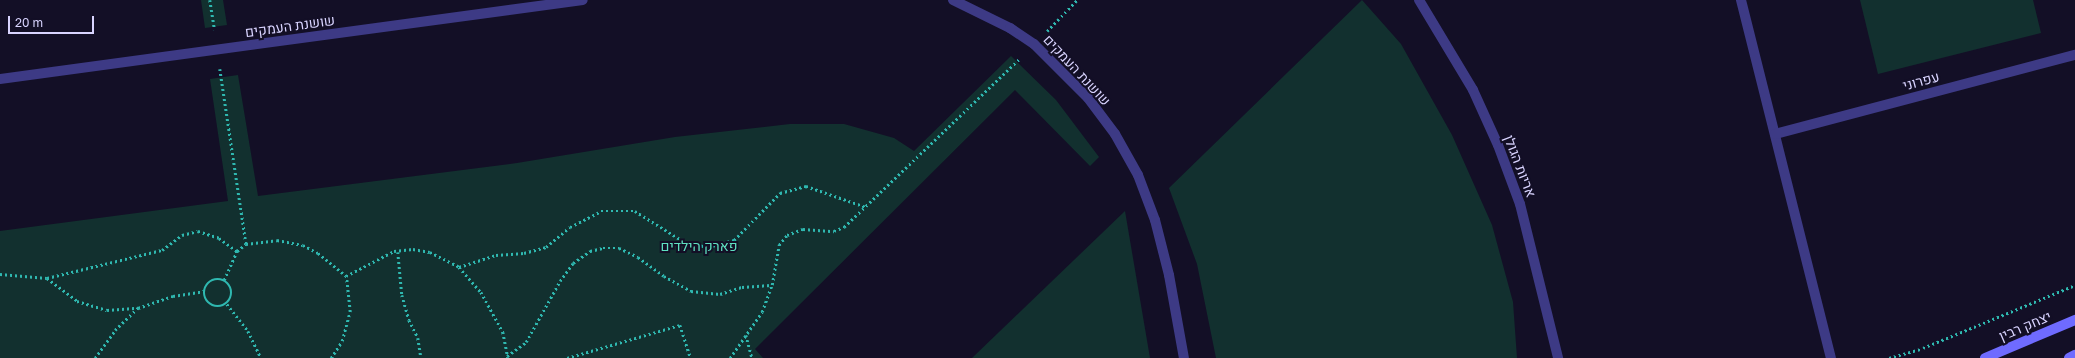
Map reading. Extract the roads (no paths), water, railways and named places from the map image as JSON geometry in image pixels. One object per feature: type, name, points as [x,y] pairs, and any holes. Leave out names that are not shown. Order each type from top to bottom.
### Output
[{"type":"main road","name":"יצחק רבין","points":[[1986,358],[2075,320]]},
{"type":"main road","points":[[2069,358],[2075,355]]},
{"type":"street","name":"שושנת העמקים","points":[[0,79],[583,0]]},
{"type":"street","name":"שושנת העמקים","points":[[953,0],[1010,28],[1034,44],[1088,98],[1115,134],[1138,175],[1155,220],[1169,275],[1184,358]]},
{"type":"street","name":"אריות הגולן","points":[[1419,0],[1473,90],[1498,145],[1520,204],[1558,358]]},
{"type":"street","points":[[1741,0],[1832,358]]},
{"type":"street","name":"עפרוני","points":[[1775,134],[2075,55]]},
{"type":"park label","name":"פארק הילדים","points":[[699,246]]}]
